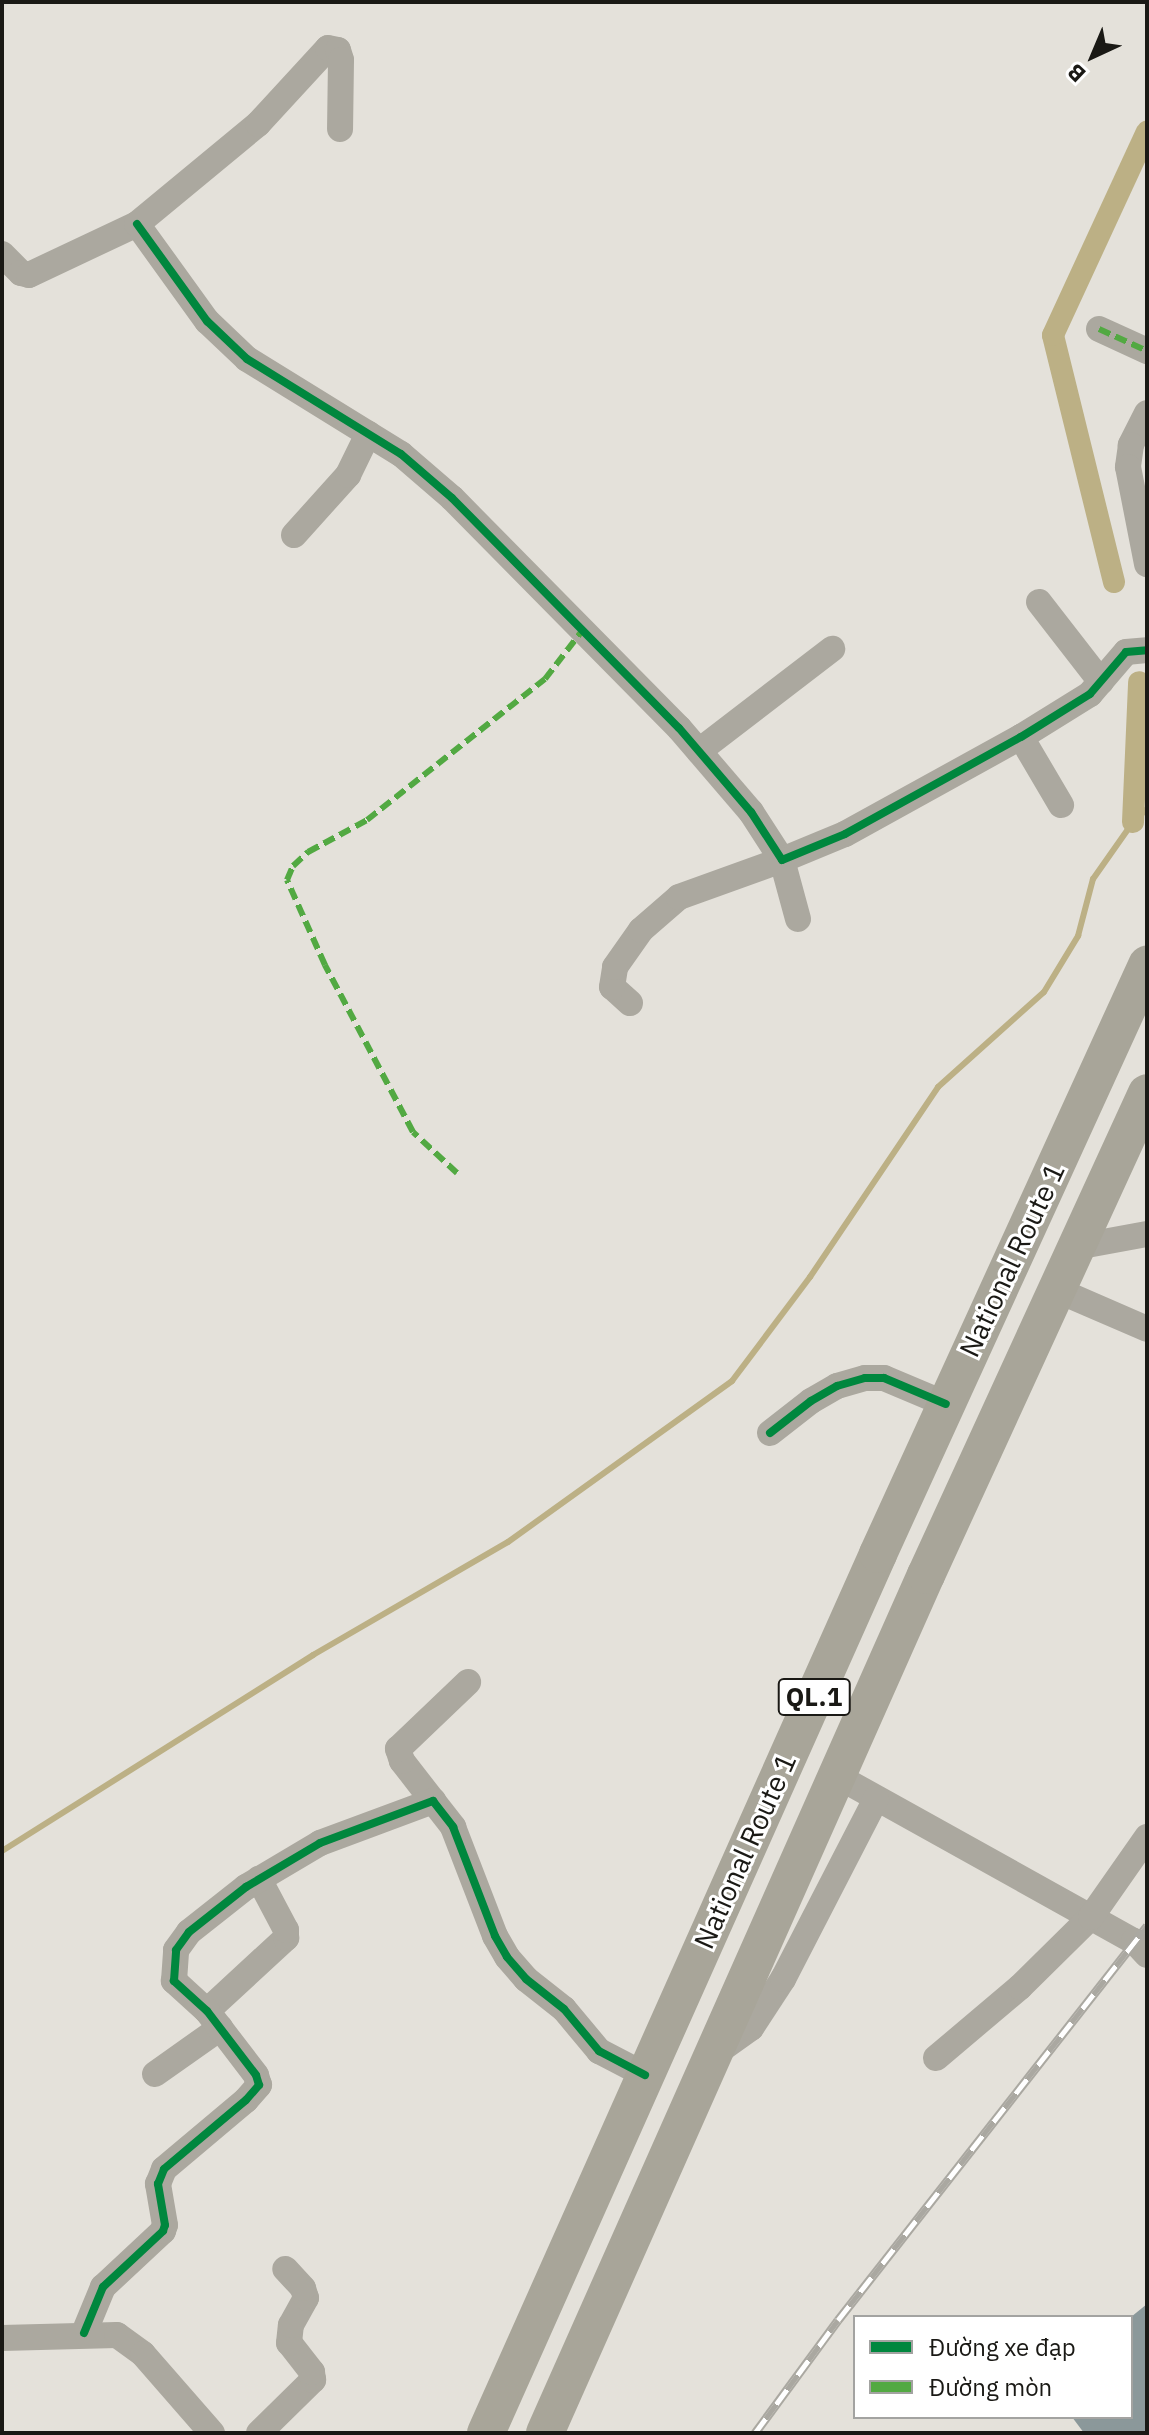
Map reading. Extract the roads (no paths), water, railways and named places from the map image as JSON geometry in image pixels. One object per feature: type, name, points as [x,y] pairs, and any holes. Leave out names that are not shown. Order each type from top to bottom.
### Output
[{"type":"highway","name":"National Route 1","points":[[486,2433],[878,1554],[1147,965]]},
{"type":"highway","name":"National Route 1","points":[[545,2433],[926,1575],[1147,1093]]},
{"type":"highway","points":[[878,1554],[926,1575]]},
{"type":"highway","points":[[526,2340],[575,2362]]},
{"type":"street","points":[[2,254],[21,273],[29,275],[137,224],[258,124],[328,48],[338,50],[341,60],[340,129]]},
{"type":"street","points":[[137,224],[207,321],[234,348],[303,396],[411,461],[613,658],[751,812],[782,860],[798,919]]},
{"type":"street","points":[[1099,329],[1147,351]]},
{"type":"street","points":[[1147,413],[1131,445],[1128,467],[1147,564]]},
{"type":"street","points":[[294,535],[348,475],[368,434]]},
{"type":"street","points":[[1039,602],[1101,682]]},
{"type":"street","points":[[699,751],[832,649]]},
{"type":"street","points":[[630,1003],[612,982],[625,948],[641,930],[684,894],[845,834],[1078,702],[1101,682],[1126,652],[1147,650]]},
{"type":"street","points":[[1021,737],[1061,805]]},
{"type":"street","points":[[1076,1247],[1147,1234]]},
{"type":"street","points":[[1057,1290],[1147,1329]]},
{"type":"street","points":[[770,1433],[811,1401],[837,1386],[865,1378],[899,1383],[946,1404]]},
{"type":"street","points":[[468,1682],[398,1749],[402,1761],[453,1827],[495,1936],[507,1957],[526,1979],[564,2009],[599,2051],[645,2075]]},
{"type":"street","points":[[837,1776],[1134,1941],[1147,1955]]},
{"type":"street","points":[[711,2057],[751,2028],[762,2012],[783,1979],[876,1799]]},
{"type":"street","points":[[84,2333],[103,2287],[163,2231],[165,2225],[158,2184],[164,2169],[257,2090],[256,2075],[213,2019],[174,1981],[176,1950],[189,1932],[259,1879],[320,1843],[433,1801]]},
{"type":"street","points":[[936,2058],[1020,1987],[1091,1917],[1147,1837]]},
{"type":"street","points":[[155,2074],[213,2019],[286,1938],[286,1930],[259,1879]]},
{"type":"street","points":[[259,2433],[313,2380],[312,2372],[289,2343],[291,2325],[306,2298],[303,2288],[285,2269]]},
{"type":"street","points":[[2,2338],[110,2333],[133,2345],[212,2433]]},
{"type":"waterway","points":[[1114,582],[1053,335],[1147,132]]},
{"type":"waterway","points":[[1133,822],[1139,682]]},
{"type":"waterway","points":[[2,1851],[313,1655],[508,1542],[732,1381],[810,1277],[938,1087],[1044,992],[1078,936],[1093,879],[1133,822],[1147,809]]},
{"type":"railway","points":[[755,2433],[838,2320],[1147,1926]]}]
